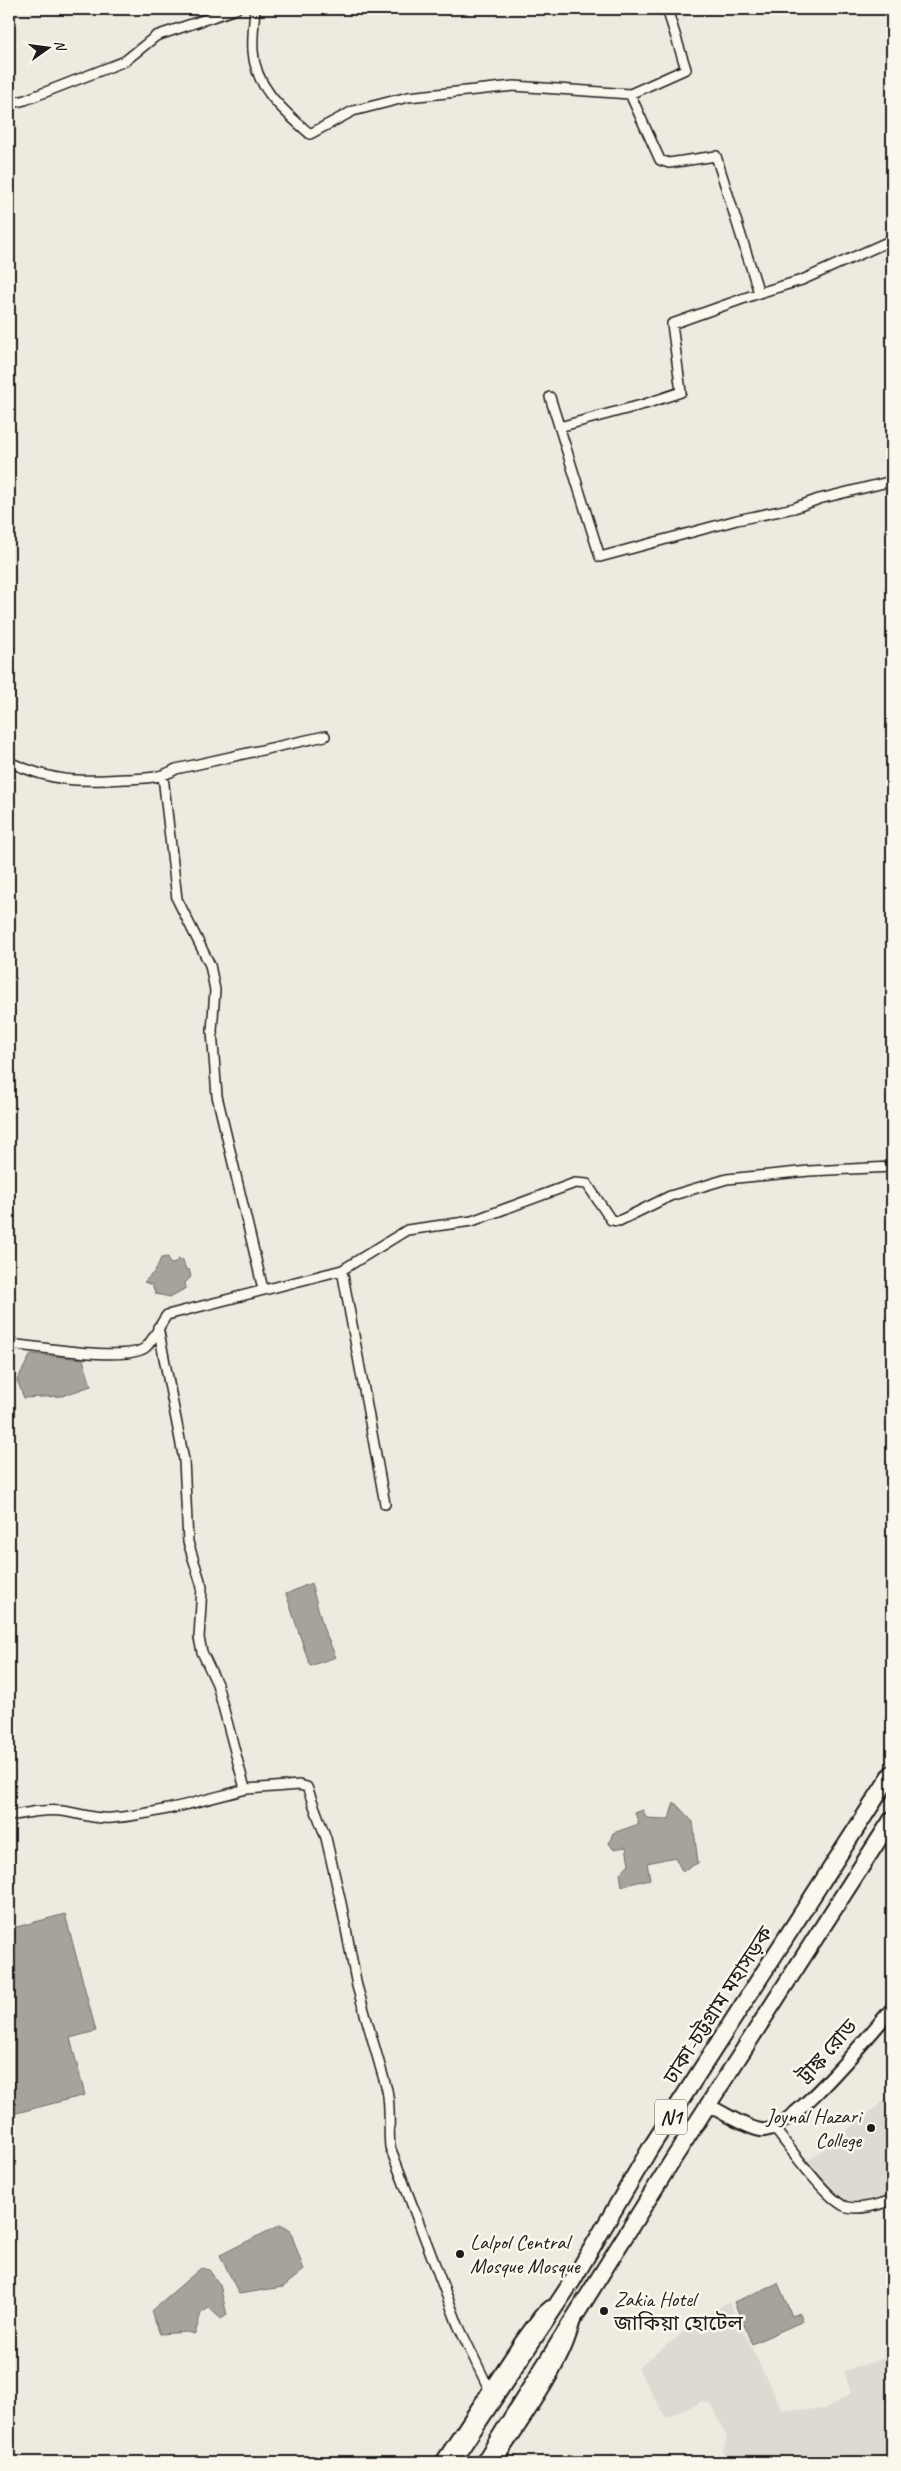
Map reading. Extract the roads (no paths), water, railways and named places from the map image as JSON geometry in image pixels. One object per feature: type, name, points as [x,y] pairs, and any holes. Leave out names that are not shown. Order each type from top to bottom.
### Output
[{"type":"highway","name":"ঢাকা-চট্টগ্রাম মহাসড়ক","points":[[452,2462],[595,2245],[652,2147],[892,1773]]},
{"type":"highway","name":"N1","points":[[484,2462],[672,2162],[892,1819]]},
{"type":"highway","points":[[786,1940],[786,1949],[792,1955],[800,1957],[807,1952]]},
{"type":"highway","points":[[764,1973],[771,1968],[782,1970],[787,1981],[784,1989]]},
{"type":"highway","points":[[652,2147],[672,2162]]},
{"type":"main road","name":"ট্রাঙ্ক রোড","points":[[774,2128],[794,2114],[822,2088],[892,2009]]},
{"type":"main road","points":[[708,2106],[762,2130],[774,2128]]},
{"type":"main road","points":[[442,2462],[489,2389],[540,2316],[559,2300]]},
{"type":"main road","points":[[495,2462],[535,2400],[569,2340],[575,2316]]},
{"type":"street","points":[[9,104],[26,100],[125,61],[156,36],[236,9]]},
{"type":"street","points":[[254,9],[252,50],[256,72],[274,101],[310,134],[353,110],[408,97],[514,86],[630,94],[686,69],[666,9]]},
{"type":"street","points":[[630,94],[660,160],[669,163],[716,156],[759,293]]},
{"type":"street","points":[[559,427],[645,404],[681,392],[672,324],[802,280],[892,240]]},
{"type":"street","points":[[550,397],[600,557],[892,481]]},
{"type":"street","points":[[9,762],[36,774],[77,782],[163,776],[176,769],[325,736]]},
{"type":"street","points":[[163,776],[177,899],[210,965],[215,990],[212,1031],[217,1096],[263,1289]]},
{"type":"street","points":[[9,1344],[107,1354],[137,1352],[146,1347],[167,1315],[342,1270],[407,1230],[472,1221],[575,1183],[587,1184],[611,1220],[619,1221],[670,1196],[727,1179],[809,1171],[892,1167]]},
{"type":"street","points":[[342,1270],[385,1504]]},
{"type":"street","points":[[158,1327],[184,1460],[188,1542],[202,1587],[199,1638],[202,1652],[217,1684],[244,1785],[248,1789]]},
{"type":"street","points":[[9,1816],[30,1812],[61,1811],[92,1818],[111,1818],[174,1808],[248,1789],[299,1785],[307,1787],[326,1838],[341,1903],[356,1986],[387,2090],[390,2147],[458,2325],[489,2389]]},
{"type":"street","points":[[774,2128],[815,2179],[844,2206],[858,2208],[892,2200]]},
{"type":"place","name":"Joynal Hazari College","points":[[871,2128]]},
{"type":"place","name":"Lalpol Central Mosque Mosque","points":[[460,2254]]},
{"type":"place","name":"Zakia Hotel জাকিয়া হোটেল","points":[[604,2311]]}]
